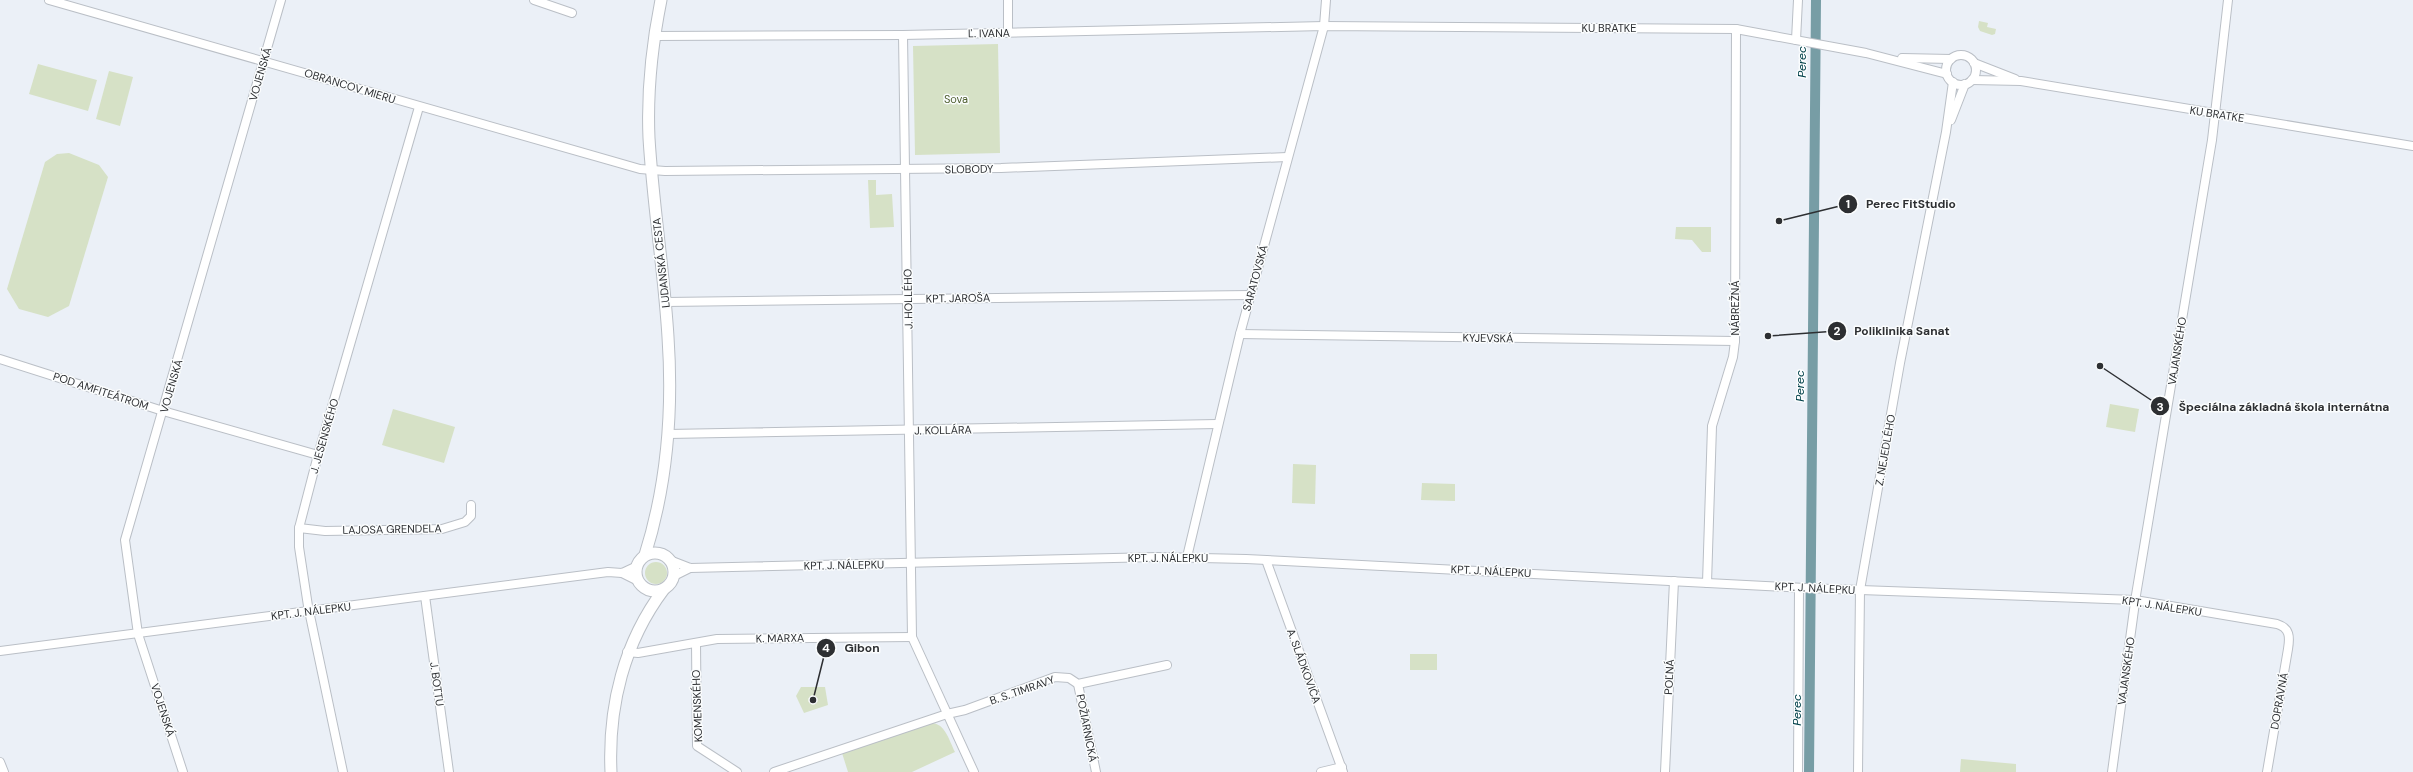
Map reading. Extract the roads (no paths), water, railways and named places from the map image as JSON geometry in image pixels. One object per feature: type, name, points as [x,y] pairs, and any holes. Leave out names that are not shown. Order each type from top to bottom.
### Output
[{"type":"street","name":"OBRANCOV MIERU","points":[[49,0],[637,169],[652,170]]},
{"type":"street","name":"VOJENSKÁ","points":[[183,772],[138,634],[125,540],[281,0]]},
{"type":"street","points":[[534,0],[572,13]]},
{"type":"street","name":"LUDANSKÁ CESTA","points":[[645,555],[654,526],[668,434],[669,360],[666,302],[652,170],[649,109],[654,36],[661,0]]},
{"type":"street","points":[[1008,0],[1008,33]]},
{"type":"street","name":"SARATOVSKÁ","points":[[1187,557],[1217,424],[1250,295],[1324,26],[1326,0]]},
{"type":"street","points":[[1796,40],[1798,0]]},
{"type":"street","name":"VAJANSKÉHO","points":[[2112,772],[2136,600],[2215,113],[2228,0]]},
{"type":"street","name":"Ľ. IVANA","points":[[654,36],[903,35],[1324,26]]},
{"type":"street","name":"KU BRATKE","points":[[1324,26],[1736,29],[1891,58],[1947,74]]},
{"type":"street","name":"NÁBREŽNÁ","points":[[1707,583],[1712,426],[1733,357],[1735,341],[1736,29]]},
{"type":"street","name":"J. HOLLÉHO","points":[[903,35],[911,563]]},
{"type":"street","points":[[1964,56],[1974,63],[1976,72],[1968,82],[1952,82],[1947,74],[1947,66],[1951,59],[1964,56]]},
{"type":"street","name":"KU BRATKE","points":[[1891,58],[1951,59]]},
{"type":"street","name":"KU BRATKE","points":[[1974,63],[2021,82]]},
{"type":"street","name":"Z. NEJEDLÉHO","points":[[1858,772],[1860,590],[1900,363],[1946,132],[1952,82]]},
{"type":"street","name":"KU BRATKE","points":[[1968,82],[2021,82],[2413,146]]},
{"type":"street","name":"Z. NEJEDLÉHO","points":[[1946,132],[1968,82]]},
{"type":"street","name":"J. JESENSKÉHO","points":[[343,772],[309,611],[299,546],[299,528],[318,455],[419,107]]},
{"type":"street","name":"SLOBODY","points":[[652,170],[904,170],[1001,168],[1287,157]]},
{"type":"street","name":"KPT. JAROŠA","points":[[666,302],[1250,295]]},
{"type":"street","name":"KYJEVSKÁ","points":[[1240,334],[1735,341]]},
{"type":"street","name":"POD AMFITEÁTROM","points":[[0,359],[163,411],[318,455]]},
{"type":"street","name":"J. KOLLÁRA","points":[[668,434],[910,431],[1217,424]]},
{"type":"street","name":"LAJOSA GRENDELA","points":[[299,528],[324,530],[442,529],[465,522],[471,516],[471,505]]},
{"type":"street","name":"LUDANSKÁ CESTA","points":[[654,526],[660,553]]},
{"type":"street","points":[[610,772],[612,731],[620,682],[627,652],[650,606],[664,589],[670,585],[674,576],[672,561],[660,553],[652,552],[645,555],[637,566],[641,584],[650,606]]},
{"type":"street","name":"KPT. J. NÁLEPKU","points":[[672,561],[690,568],[1187,557],[1266,560],[1817,589],[2136,600],[2277,624],[2287,631]]},
{"type":"street","name":"A. SLÁDKOVIČA","points":[[1266,560],[1342,770]]},
{"type":"street","points":[[911,563],[912,637],[974,772]]},
{"type":"street","name":"KPT. J. NÁLEPKU","points":[[0,651],[608,572],[622,572],[637,566]]},
{"type":"street","name":"KPT. J. NÁLEPKU","points":[[674,576],[690,568]]},
{"type":"street","points":[[622,572],[654,591],[664,589]]},
{"type":"street","name":"POĽNÁ","points":[[1665,772],[1674,581]]},
{"type":"street","points":[[1798,772],[1802,588]]},
{"type":"street","name":"J. BOTTU","points":[[425,596],[449,772]]},
{"type":"street","name":"DOPRAVNÁ","points":[[2267,772],[2290,638],[2287,631]]},
{"type":"street","name":"K. MARXA","points":[[627,652],[638,653],[720,639],[912,637]]},
{"type":"street","name":"KOMENSKÉHO","points":[[696,643],[697,746],[737,772]]},
{"type":"street","points":[[1078,684],[1167,665]]},
{"type":"street","name":"B. S. TIMRAVY","points":[[947,714],[965,710],[1055,677],[1069,678],[1078,684]]},
{"type":"street","name":"POŽIARNICKÁ","points":[[1078,684],[1096,772]]},
{"type":"street","points":[[774,772],[947,714]]},
{"type":"street","points":[[0,762],[4,772]]},
{"type":"street","points":[[1321,772],[1342,770]]},
{"type":"waterway","name":"Perec","points":[[1809,772],[1816,0]]},
{"type":"place","name":"Perec FitStudio","points":[[1779,221]]},
{"type":"place","name":"Poliklinika Sanat","points":[[1768,336]]},
{"type":"place","name":"Špeciálna základná škola internátna","points":[[2100,366]]},
{"type":"place","name":"Gibon","points":[[813,700]]},
{"type":"park label","name":"Sova","points":[[956,99]]}]
